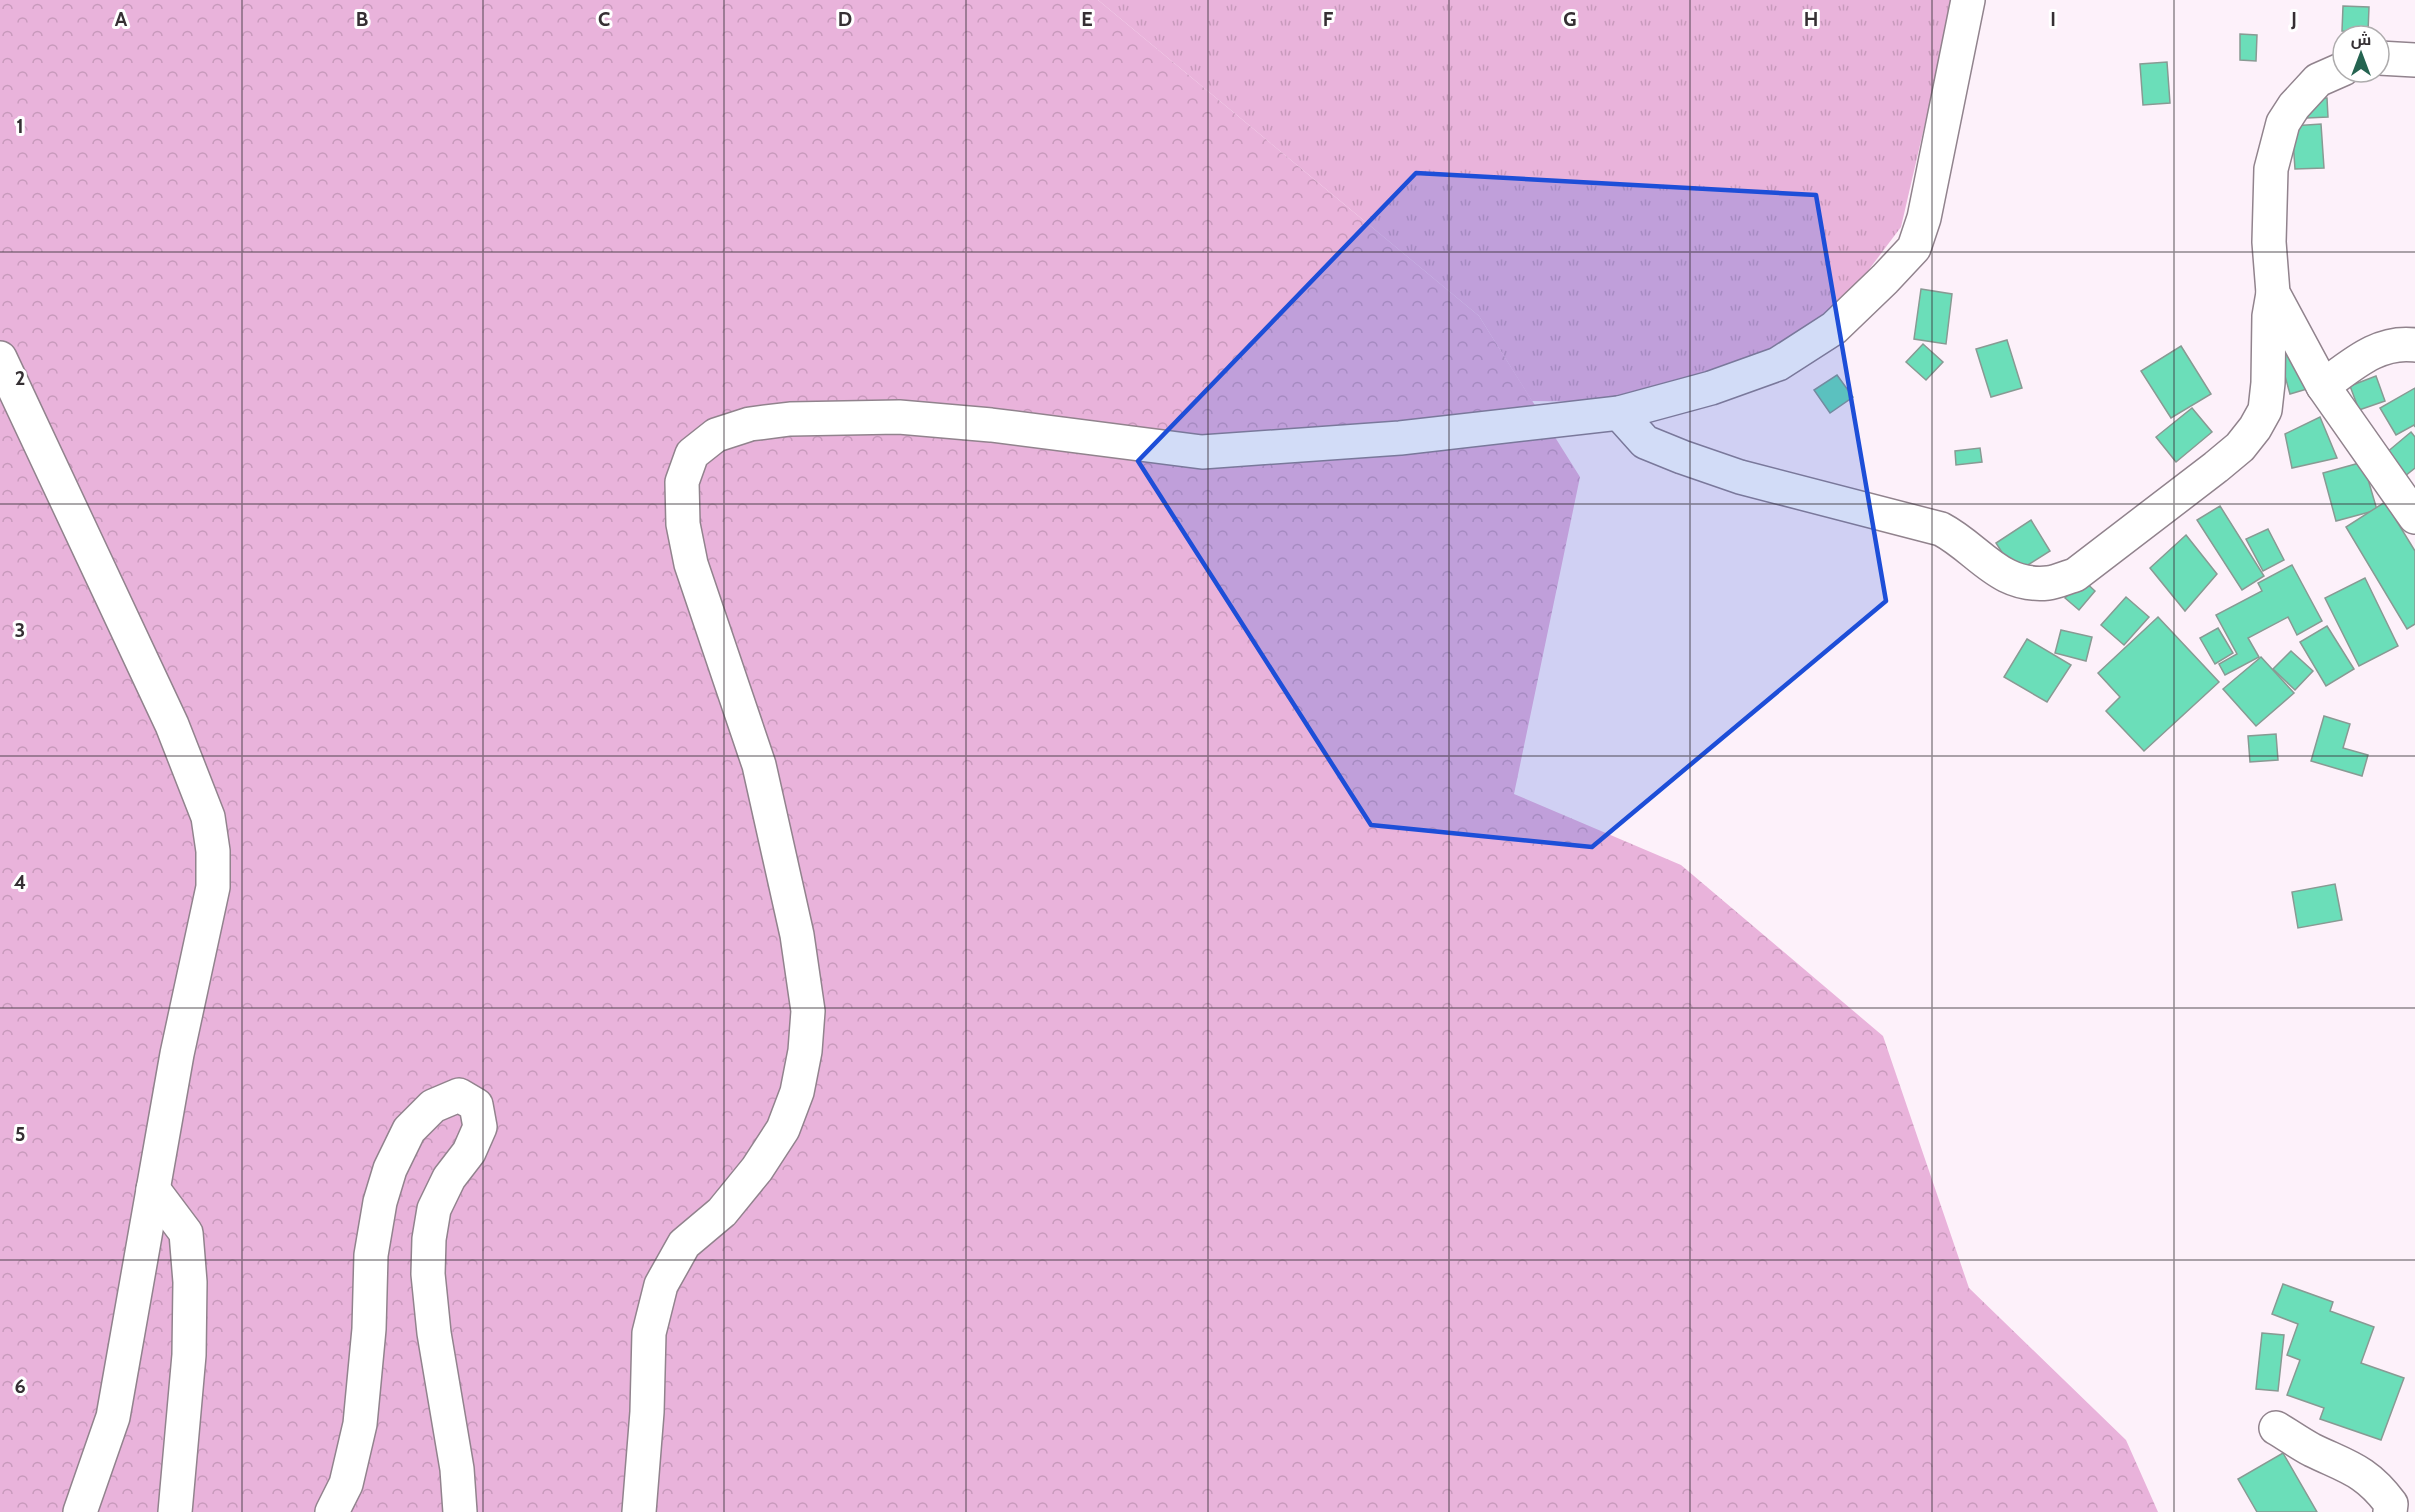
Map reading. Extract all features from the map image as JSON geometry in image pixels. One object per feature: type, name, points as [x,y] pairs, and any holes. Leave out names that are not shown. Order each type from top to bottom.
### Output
[{"type":"street","points":[[639,1512],[649,1333],[661,1285],[684,1244],[722,1212],[757,1170],[783,1129],[797,1092],[806,1051],[808,1011],[797,935],[759,765],[691,564],[683,524],[682,482],[692,454],[716,435],[750,424],[790,419],[899,417],[991,425],[1202,452],[1400,438],[1618,413],[1711,387],[1778,364],[1834,327],[1914,248],[1924,219],[1968,0]]},
{"type":"street","points":[[2391,59],[2415,60]]},
{"type":"street","points":[[1618,413],[1645,442],[1740,477],[1941,529],[1956,537],[1996,571],[2022,582],[2049,583],[2075,575],[2240,447],[2265,410],[2269,316],[2273,293],[2269,242],[2271,170],[2283,123],[2294,106],[2318,80],[2331,74]]},
{"type":"street","points":[[2273,293],[2323,386],[2415,517]]},
{"type":"street","points":[[2323,386],[2384,346],[2401,343],[2415,345]]},
{"type":"street","points":[[0,358],[172,725],[208,817],[213,851],[213,887],[177,1054],[113,1417],[80,1512]]},
{"type":"street","points":[[332,1512],[346,1484],[360,1424],[369,1329],[371,1255],[380,1202],[390,1170],[409,1130],[433,1106],[459,1095],[476,1105],[480,1127],[469,1152],[449,1178],[434,1209],[429,1239],[428,1274],[434,1333],[457,1469],[460,1512]]},
{"type":"street","points":[[153,1189],[186,1233],[190,1282],[189,1355],[175,1512]]},
{"type":"street","points":[[2276,1428],[2310,1449],[2347,1465],[2376,1484],[2391,1504],[2390,1512]]},
{"type":"highlighted area","points":[[1416,173],[1816,195],[1886,601],[1592,847],[1371,825],[1138,461]]},
{"type":"green space","points":[[0,0],[1098,0],[1479,316],[1580,477],[1514,794],[1681,865],[1883,1036],[1969,1288],[2126,1440],[2158,1512],[0,1512]]},
{"type":"green space","points":[[1098,0],[1951,0],[1945,37],[1901,227],[1846,300],[1810,328],[1773,347],[1688,384],[1601,402],[1532,401],[1479,316]]},
{"type":"building","points":[[2343,6],[2369,7],[2368,24],[2342,24]]},
{"type":"building","points":[[2240,34],[2257,35],[2256,61],[2240,60]]},
{"type":"building","points":[[2167,62],[2170,103],[2143,105],[2140,64]]},
{"type":"building","points":[[2306,98],[2327,98],[2328,117],[2307,118]]},
{"type":"building","points":[[2321,124],[2324,168],[2295,169],[2292,126]]},
{"type":"building","points":[[1921,289],[1952,294],[1946,344],[1914,339]]},
{"type":"building","points":[[2007,340],[2022,388],[1991,397],[1976,349]]},
{"type":"building","points":[[1923,344],[1943,362],[1926,380],[1906,362]]},
{"type":"building","points":[[2181,346],[2211,394],[2171,418],[2141,371]]},
{"type":"building","points":[[2296,347],[2307,389],[2290,394],[2278,351]]},
{"type":"building","points":[[1837,375],[1853,397],[1830,413],[1814,390]]},
{"type":"building","points":[[2376,376],[2385,401],[2359,410],[2350,386]]},
{"type":"building","points":[[2415,388],[2415,427],[2414,425],[2396,435],[2380,408]]},
{"type":"building","points":[[2192,408],[2212,432],[2176,462],[2156,437]]},
{"type":"building","points":[[2320,417],[2337,458],[2292,468],[2285,434]]},
{"type":"building","points":[[2411,432],[2415,437],[2415,468],[2405,476],[2386,453]]},
{"type":"building","points":[[1980,448],[1982,462],[1956,465],[1955,451]]},
{"type":"building","points":[[2363,462],[2377,510],[2336,521],[2323,473]]},
{"type":"building","points":[[2385,502],[2415,551],[2415,624],[2407,629],[2346,527]]},
{"type":"building","points":[[2220,506],[2264,576],[2242,590],[2197,520]]},
{"type":"building","points":[[2031,520],[2050,551],[2015,573],[1996,543]]},
{"type":"building","points":[[2268,529],[2284,560],[2263,571],[2246,539]]},
{"type":"building","points":[[2186,535],[2217,574],[2185,611],[2150,568]]},
{"type":"building","points":[[2292,565],[2322,621],[2297,635],[2288,617],[2248,638],[2259,657],[2225,675],[2219,664],[2237,654],[2216,615],[2262,591],[2258,583]]},
{"type":"building","points":[[2365,578],[2398,646],[2359,666],[2325,598]]},
{"type":"building","points":[[2082,579],[2095,591],[2079,610],[2065,598]]},
{"type":"building","points":[[2126,597],[2149,617],[2124,645],[2101,625]]},
{"type":"building","points":[[2158,617],[2219,682],[2144,751],[2106,711],[2120,697],[2098,673]]},
{"type":"building","points":[[2327,626],[2354,669],[2326,686],[2300,642]]},
{"type":"building","points":[[2218,628],[2233,653],[2215,664],[2200,638]]},
{"type":"building","points":[[2061,630],[2092,637],[2086,661],[2055,653]]},
{"type":"building","points":[[2027,639],[2071,665],[2047,702],[2004,677]]},
{"type":"building","points":[[2291,651],[2313,671],[2295,690],[2273,669]]},
{"type":"building","points":[[2261,657],[2294,693],[2256,726],[2223,689]]},
{"type":"building","points":[[2324,716],[2350,724],[2343,748],[2368,755],[2362,776],[2311,761]]},
{"type":"building","points":[[2276,734],[2278,760],[2250,762],[2248,736]]},
{"type":"building","points":[[2335,884],[2342,920],[2298,928],[2292,892]]},
{"type":"building","points":[[2283,1284],[2333,1302],[2330,1311],[2374,1327],[2361,1363],[2404,1378],[2381,1440],[2320,1419],[2324,1408],[2287,1395],[2300,1360],[2287,1355],[2298,1324],[2272,1314]]},
{"type":"building","points":[[2262,1333],[2284,1335],[2278,1391],[2256,1389]]},
{"type":"building","points":[[2283,1453],[2317,1512],[2257,1512],[2238,1479]]}]
